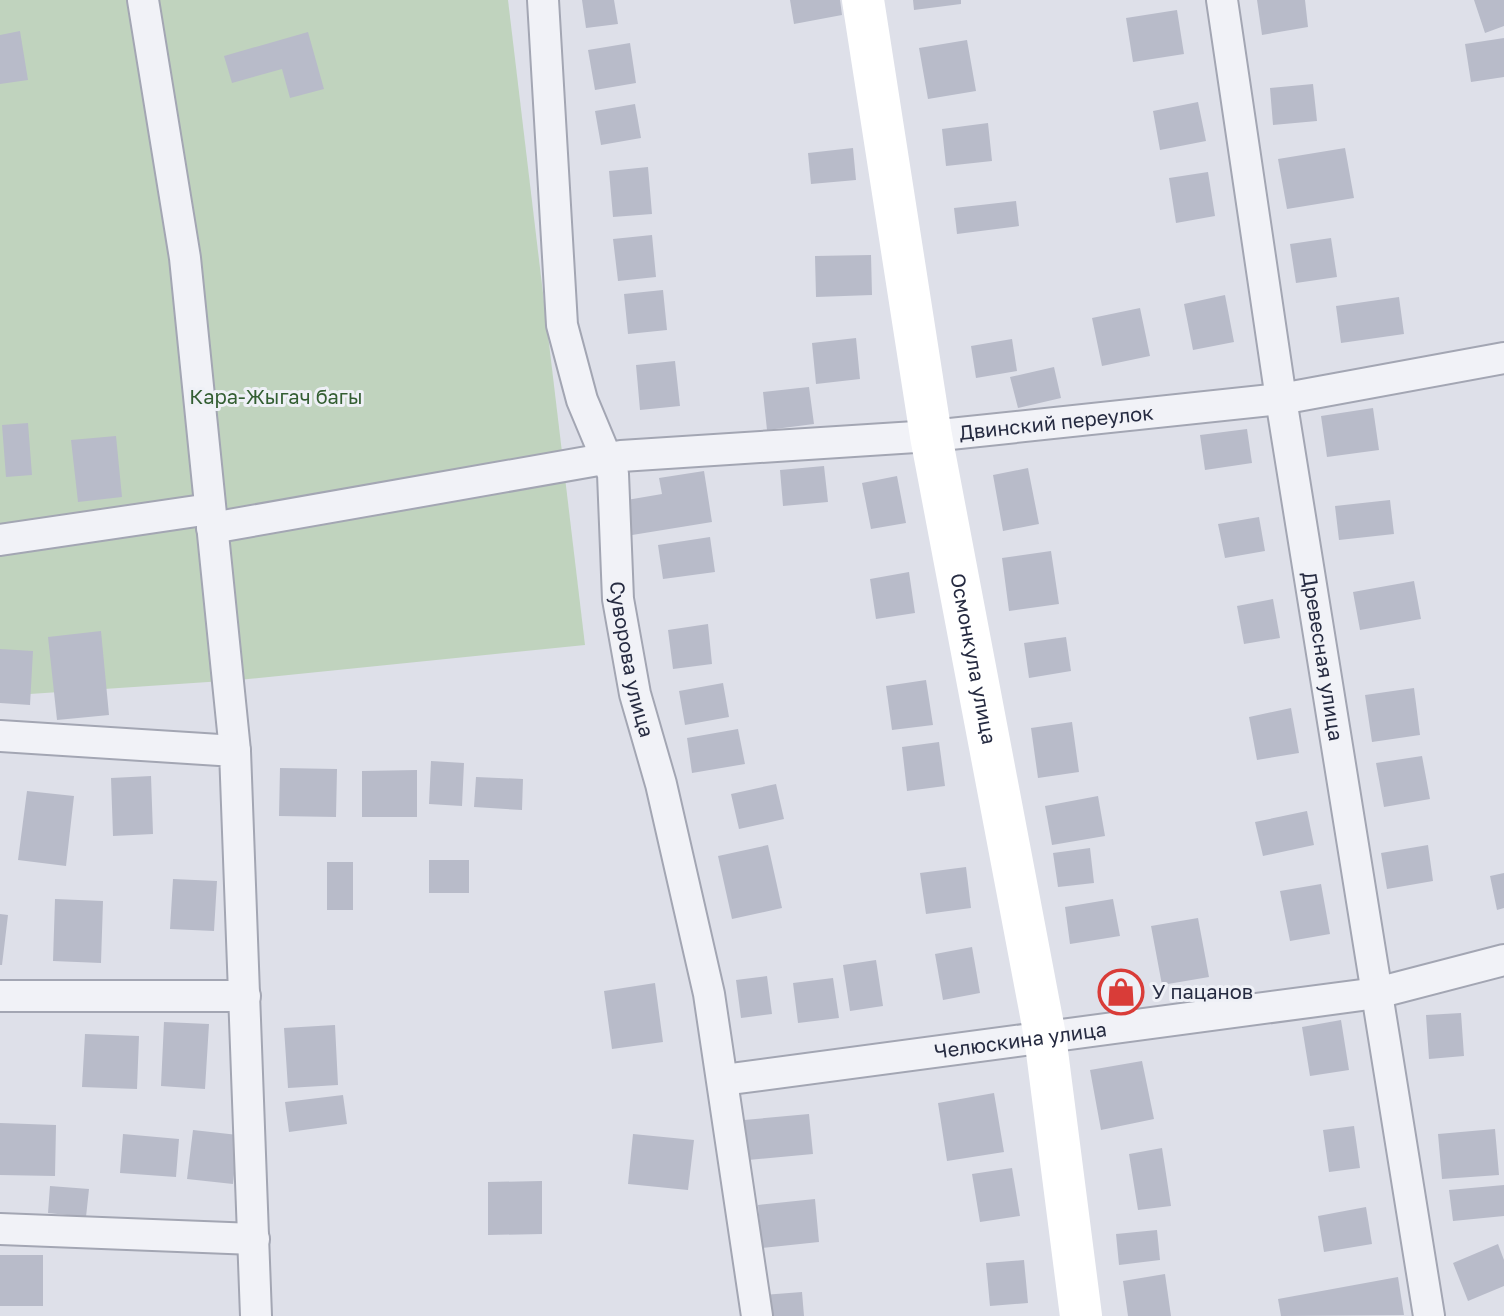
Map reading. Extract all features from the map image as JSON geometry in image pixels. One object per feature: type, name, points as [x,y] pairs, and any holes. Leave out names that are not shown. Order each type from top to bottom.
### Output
[{"type":"street","points":[[143,0],[185,258],[235,751],[256,1316]]},
{"type":"street","name":"Суворова улица","points":[[543,0],[553,122],[562,325],[582,400],[613,474],[618,599],[633,680],[661,784],[709,994],[757,1316]]},
{"type":"street","name":"Осмонкула улица","points":[[863,0],[931,436],[1045,1036],[1081,1316]]},
{"type":"street","name":"Древесная улица","points":[[1222,0],[1281,399],[1429,1314]]},
{"type":"street","name":"Двинский переулок","points":[[0,540],[211,518],[607,459],[931,436],[1281,399],[1504,358]]},
{"type":"street","points":[[0,736],[235,751]]},
{"type":"street","name":"Челюскина улица","points":[[723,1080],[1377,993],[1504,960]]},
{"type":"street","points":[[1,996],[245,996]]},
{"type":"street","points":[[0,1229],[254,1239]]},
{"type":"green space","name":"Кара-Жыгач багы","points":[[0,0],[508,0],[585,645],[238,680],[0,696]]},
{"type":"building","points":[[582,0],[614,0],[618,24],[586,28]]},
{"type":"building","points":[[790,0],[840,0],[842,15],[794,24]]},
{"type":"building","points":[[913,0],[961,0],[961,4],[914,10]]},
{"type":"building","points":[[1257,0],[1305,0],[1308,27],[1262,35]]},
{"type":"building","points":[[1474,0],[1504,0],[1504,26],[1485,33]]},
{"type":"building","points":[[1177,10],[1184,54],[1133,62],[1126,18]]},
{"type":"building","points":[[20,31],[28,80],[0,84],[0,35]]},
{"type":"building","points":[[308,32],[324,89],[290,98],[282,69],[232,83],[224,56]]},
{"type":"building","points":[[1504,38],[1504,77],[1471,82],[1465,44]]},
{"type":"building","points":[[967,40],[976,91],[928,99],[919,48]]},
{"type":"building","points":[[630,43],[636,83],[595,90],[588,50]]},
{"type":"building","points":[[1313,84],[1317,121],[1273,125],[1270,88]]},
{"type":"building","points":[[1198,102],[1206,141],[1160,150],[1153,111]]},
{"type":"building","points":[[635,104],[641,138],[601,145],[595,111]]},
{"type":"building","points":[[988,123],[992,161],[946,166],[942,129]]},
{"type":"building","points":[[853,148],[856,180],[811,184],[808,153]]},
{"type":"building","points":[[1345,148],[1354,198],[1287,209],[1278,159]]},
{"type":"building","points":[[648,167],[652,214],[613,217],[609,171]]},
{"type":"building","points":[[1208,172],[1215,216],[1176,223],[1169,178]]},
{"type":"building","points":[[1016,201],[1019,226],[957,234],[954,208]]},
{"type":"building","points":[[652,235],[656,277],[618,281],[613,239]]},
{"type":"building","points":[[1331,238],[1337,277],[1296,283],[1290,244]]},
{"type":"building","points":[[871,255],[872,295],[816,297],[815,256]]},
{"type":"building","points":[[663,290],[667,330],[628,334],[624,294]]},
{"type":"building","points":[[1225,295],[1234,342],[1193,350],[1184,304]]},
{"type":"building","points":[[1399,297],[1404,334],[1341,343],[1336,306]]},
{"type":"building","points":[[1140,308],[1150,356],[1102,366],[1092,318]]},
{"type":"building","points":[[856,338],[860,379],[816,384],[812,343]]},
{"type":"building","points":[[1012,339],[1017,371],[976,378],[971,346]]},
{"type":"building","points":[[675,361],[680,406],[640,410],[636,365]]},
{"type":"building","points":[[1054,367],[1061,398],[1018,408],[1010,377]]},
{"type":"building","points":[[809,387],[814,424],[767,430],[763,392]]},
{"type":"building","points":[[1373,408],[1379,450],[1327,457],[1321,416]]},
{"type":"building","points":[[28,423],[32,475],[6,477],[2,425]]},
{"type":"building","points":[[1247,429],[1252,463],[1205,470],[1200,435]]},
{"type":"building","points":[[116,436],[122,497],[78,502],[71,440]]},
{"type":"building","points":[[824,466],[828,502],[783,506],[780,470]]},
{"type":"building","points":[[1028,468],[1039,524],[1003,531],[993,475]]},
{"type":"building","points":[[704,471],[712,522],[626,536],[621,501],[662,494],[659,478]]},
{"type":"building","points":[[897,476],[906,523],[871,529],[862,483]]},
{"type":"building","points":[[1390,500],[1394,534],[1339,540],[1335,506]]},
{"type":"building","points":[[1259,517],[1265,551],[1225,558],[1218,524]]},
{"type":"building","points":[[710,537],[715,572],[663,579],[658,545]]},
{"type":"building","points":[[1051,551],[1059,604],[1009,611],[1002,558]]},
{"type":"building","points":[[909,572],[915,613],[876,619],[870,579]]},
{"type":"building","points":[[1414,581],[1421,619],[1360,630],[1353,592]]},
{"type":"building","points":[[1273,599],[1280,638],[1244,644],[1237,606]]},
{"type":"building","points":[[708,624],[712,664],[673,669],[668,630]]},
{"type":"building","points":[[101,631],[109,715],[57,720],[48,637]]},
{"type":"building","points":[[1066,637],[1071,671],[1029,678],[1024,643]]},
{"type":"building","points":[[0,649],[33,651],[30,705],[0,703]]},
{"type":"building","points":[[926,680],[933,725],[892,730],[886,686]]},
{"type":"building","points":[[723,683],[729,717],[685,725],[679,691]]},
{"type":"building","points":[[1414,688],[1420,735],[1372,742],[1365,695]]},
{"type":"building","points":[[1291,708],[1299,753],[1257,760],[1249,717]]},
{"type":"building","points":[[1072,722],[1079,772],[1038,778],[1031,728]]},
{"type":"building","points":[[738,729],[745,764],[692,773],[687,738]]},
{"type":"building","points":[[939,742],[945,786],[907,791],[902,747]]},
{"type":"building","points":[[1422,756],[1430,799],[1384,807],[1376,763]]},
{"type":"building","points":[[431,761],[464,763],[462,806],[429,804]]},
{"type":"building","points":[[280,768],[337,769],[336,817],[279,816]]},
{"type":"building","points":[[417,770],[417,817],[362,817],[362,771]]},
{"type":"building","points":[[151,776],[153,834],[113,836],[111,778]]},
{"type":"building","points":[[476,777],[523,779],[522,810],[474,807]]},
{"type":"building","points":[[776,784],[784,819],[739,829],[731,794]]},
{"type":"building","points":[[27,791],[74,796],[66,866],[18,860]]},
{"type":"building","points":[[1098,796],[1105,836],[1052,845],[1045,806]]},
{"type":"building","points":[[1307,811],[1314,845],[1263,856],[1255,822]]},
{"type":"building","points":[[768,845],[782,908],[732,919],[718,856]]},
{"type":"building","points":[[1428,845],[1433,881],[1387,889],[1381,853]]},
{"type":"building","points":[[1090,848],[1094,883],[1058,887],[1053,853]]},
{"type":"building","points":[[429,860],[469,860],[469,893],[429,893]]},
{"type":"building","points":[[327,862],[353,862],[353,910],[327,910]]},
{"type":"building","points":[[966,867],[971,908],[926,914],[920,873]]},
{"type":"building","points":[[1504,873],[1504,908],[1497,910],[1490,876]]},
{"type":"building","points":[[173,879],[217,881],[214,931],[170,929]]},
{"type":"building","points":[[1321,884],[1330,934],[1290,941],[1280,891]]},
{"type":"building","points":[[55,899],[103,901],[101,963],[53,961]]},
{"type":"building","points":[[1113,899],[1120,936],[1070,944],[1065,907]]},
{"type":"building","points":[[0,914],[8,915],[2,965],[0,965]]},
{"type":"building","points":[[1198,918],[1209,977],[1162,985],[1151,926]]},
{"type":"building","points":[[972,947],[980,993],[943,1000],[935,954]]},
{"type":"building","points":[[876,960],[883,1006],[850,1011],[843,965]]},
{"type":"building","points":[[767,976],[772,1014],[741,1018],[736,980]]},
{"type":"building","points":[[833,978],[839,1018],[798,1023],[793,983]]},
{"type":"building","points":[[655,983],[663,1042],[612,1049],[604,991]]},
{"type":"building","points":[[1461,1013],[1464,1056],[1429,1059],[1426,1015]]},
{"type":"building","points":[[1341,1020],[1349,1070],[1310,1076],[1302,1027]]},
{"type":"building","points":[[164,1022],[209,1024],[205,1089],[161,1086]]},
{"type":"building","points":[[335,1025],[338,1085],[288,1088],[284,1028]]},
{"type":"building","points":[[85,1034],[139,1036],[137,1089],[82,1087]]},
{"type":"building","points":[[1142,1061],[1154,1119],[1101,1130],[1090,1070]]},
{"type":"building","points":[[994,1093],[1004,1152],[947,1161],[938,1103]]},
{"type":"building","points":[[343,1095],[347,1124],[289,1132],[285,1102]]},
{"type":"building","points":[[809,1114],[813,1154],[748,1160],[744,1120]]},
{"type":"building","points":[[0,1123],[56,1125],[55,1176],[0,1175]]},
{"type":"building","points":[[1354,1126],[1360,1168],[1329,1172],[1323,1130]]},
{"type":"building","points":[[1495,1129],[1499,1175],[1442,1179],[1438,1134]]},
{"type":"building","points":[[193,1130],[238,1135],[233,1184],[187,1179]]},
{"type":"building","points":[[123,1134],[179,1139],[176,1177],[120,1173]]},
{"type":"building","points":[[633,1134],[694,1140],[688,1190],[628,1184]]},
{"type":"building","points":[[1162,1148],[1171,1206],[1138,1210],[1129,1154]]},
{"type":"building","points":[[1012,1168],[1020,1216],[980,1222],[972,1174]]},
{"type":"building","points":[[542,1181],[542,1234],[488,1235],[488,1182]]},
{"type":"building","points":[[1504,1185],[1504,1216],[1453,1221],[1449,1190]]},
{"type":"building","points":[[50,1186],[89,1189],[86,1217],[48,1213]]},
{"type":"building","points":[[815,1199],[819,1242],[762,1248],[758,1205]]},
{"type":"building","points":[[1366,1207],[1372,1244],[1324,1252],[1318,1216]]},
{"type":"building","points":[[1157,1230],[1160,1260],[1119,1265],[1116,1234]]},
{"type":"building","points":[[1498,1244],[1504,1260],[1504,1286],[1468,1301],[1453,1263]]},
{"type":"building","points":[[0,1255],[43,1255],[43,1306],[0,1306]]},
{"type":"building","points":[[1024,1260],[1028,1303],[990,1306],[986,1263]]},
{"type":"building","points":[[1165,1274],[1171,1316],[1128,1316],[1123,1281]]},
{"type":"building","points":[[1398,1277],[1404,1315],[1281,1316],[1278,1299]]},
{"type":"building","points":[[802,1292],[804,1316],[764,1316],[763,1295]]},
{"type":"place","name":"У пацанов","points":[[1121,992]]}]
